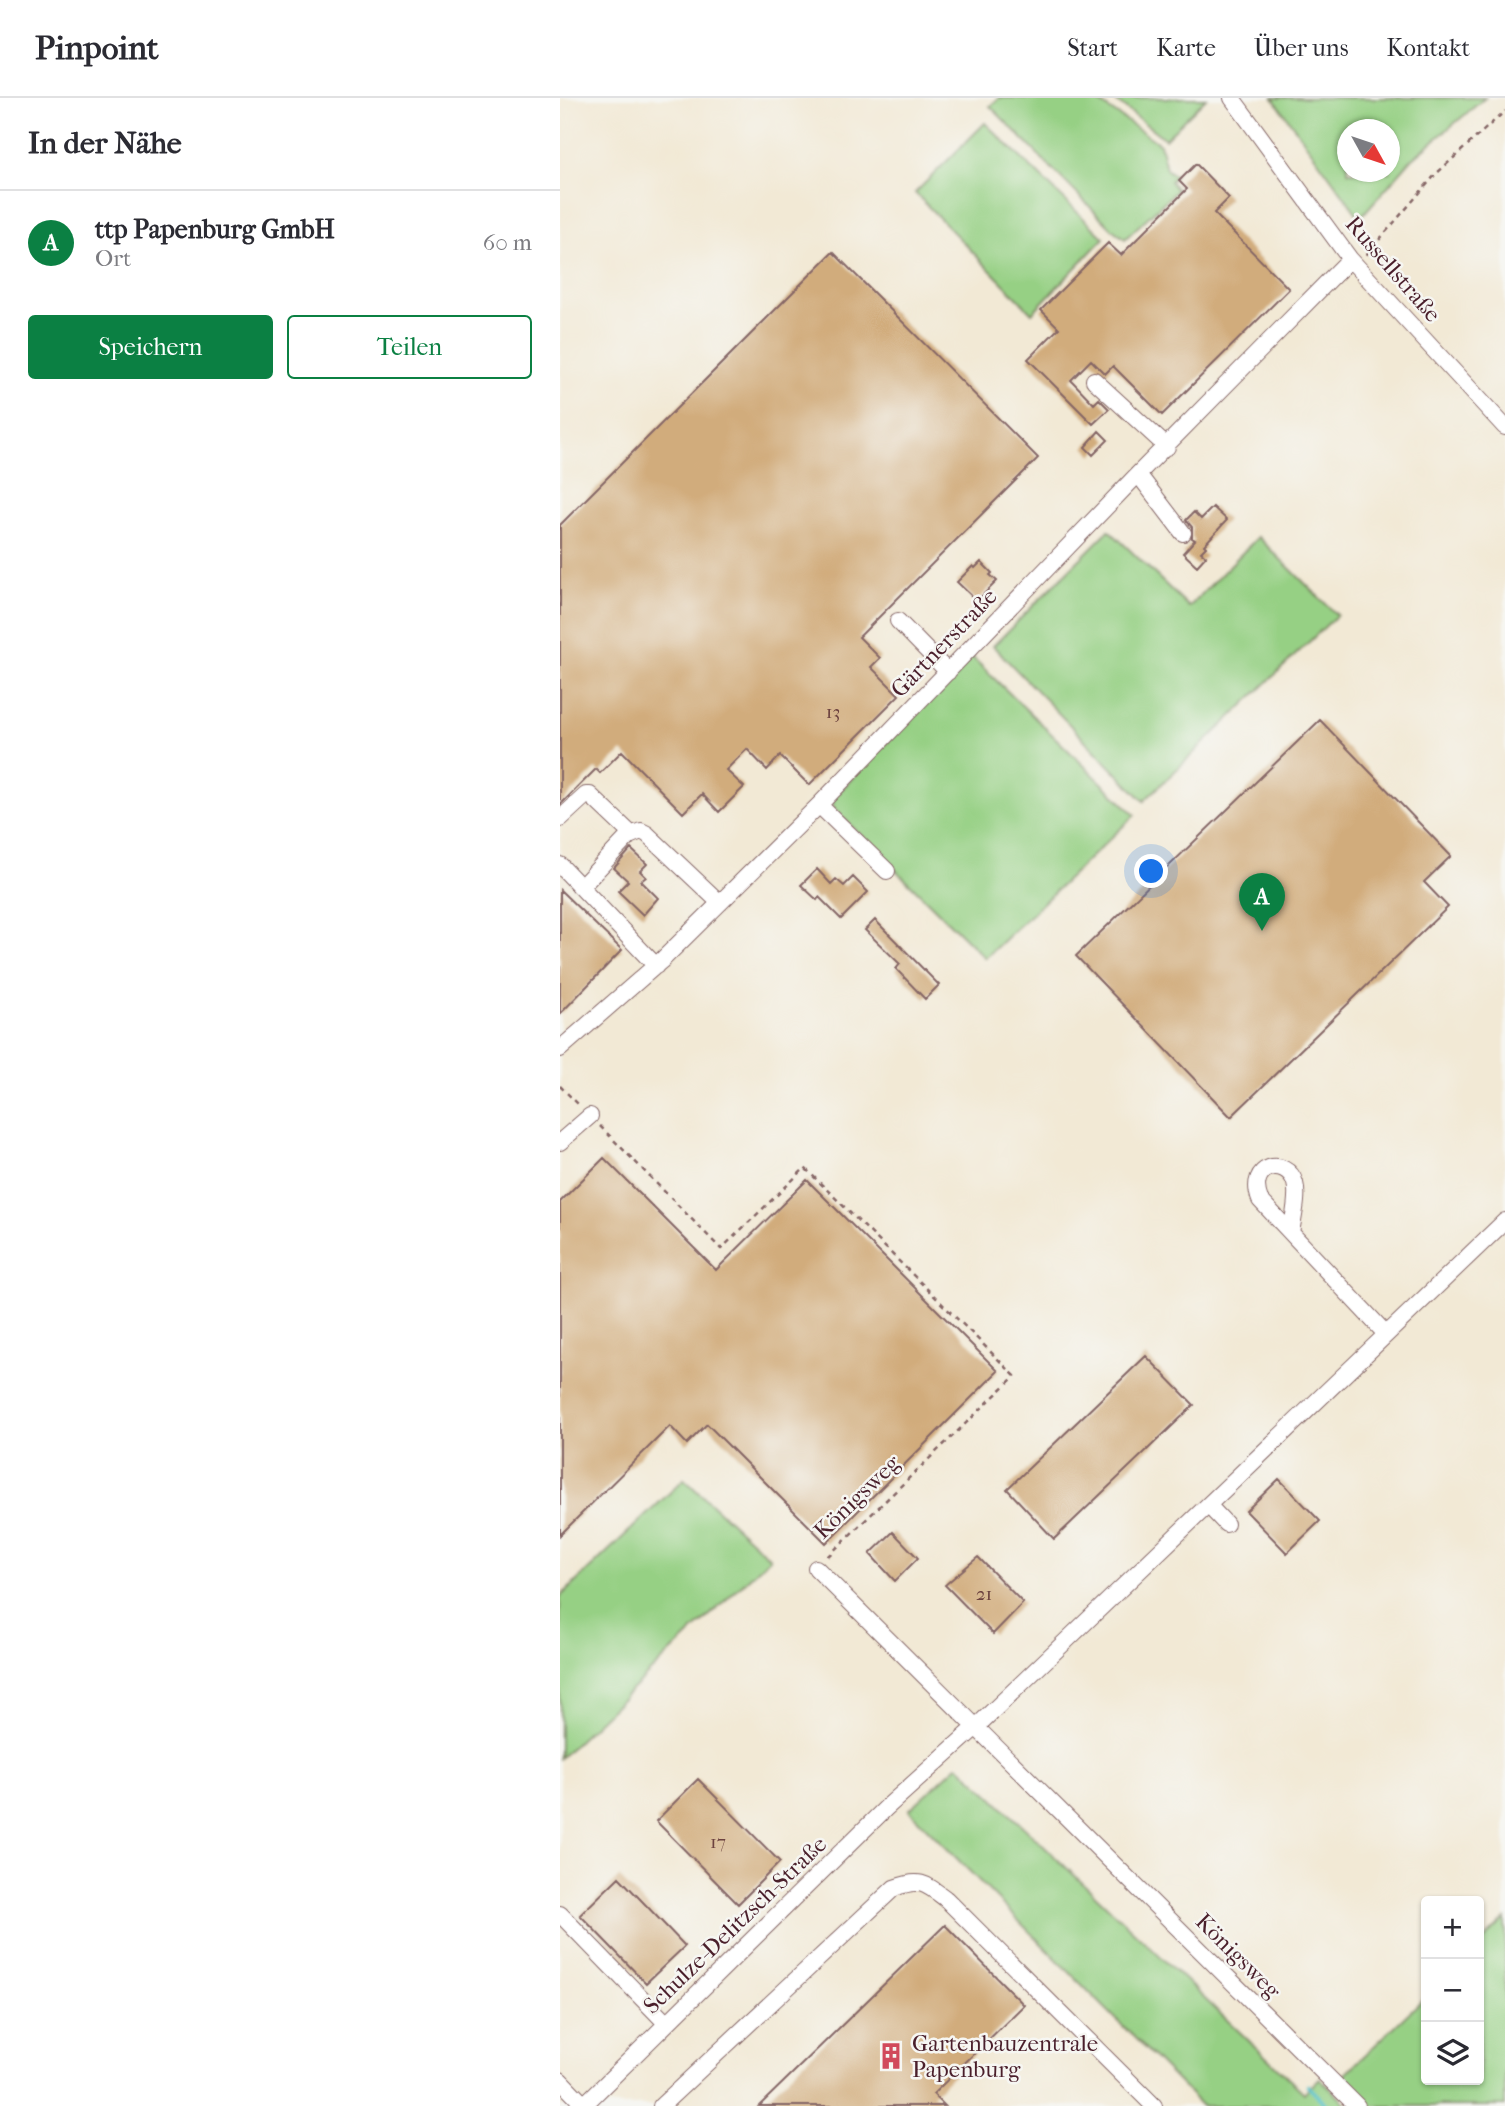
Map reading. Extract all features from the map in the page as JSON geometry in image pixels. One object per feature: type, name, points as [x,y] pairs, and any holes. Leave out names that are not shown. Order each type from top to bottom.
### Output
[{"type":"street","name":"Russellstraße","points":[[1232,98],[1353,262],[1505,427]]},
{"type":"street","name":"Gärtnerstraße","points":[[560,1049],[656,966],[720,903],[1138,474],[1353,262]]},
{"type":"street","points":[[1094,380],[1167,447]]},
{"type":"street","points":[[1138,474],[1183,533]]},
{"type":"street","points":[[898,621],[948,672]]},
{"type":"street","points":[[560,819],[586,795],[590,795],[631,834]]},
{"type":"street","points":[[818,805],[887,872]]},
{"type":"street","points":[[581,887],[631,834],[641,831],[720,903]]},
{"type":"street","points":[[560,865],[656,966]]},
{"type":"street","points":[[560,1142],[590,1116]]},
{"type":"street","name":"Schulze-Delitzsch-Straße","points":[[583,2105],[914,1771],[976,1727],[1505,1221]]},
{"type":"street","points":[[1291,1233],[1386,1334]]},
{"type":"street","points":[[1208,1504],[1226,1524]]},
{"type":"street","name":"Königsweg","points":[[816,1568],[1357,2106]]},
{"type":"street","points":[[661,2106],[894,1888],[910,1881],[925,1883],[946,1899],[1154,2106]]},
{"type":"street","points":[[560,1914],[666,2023]]},
{"type":"street","points":[[560,2080],[583,2105]]},
{"type":"path","points":[[1353,262],[1436,174],[1505,111]]},
{"type":"path","name":"Königsweg","points":[[560,1086],[721,1249],[805,1168],[1016,1376],[816,1568]]},
{"type":"green space","points":[[999,98],[1093,98],[1160,144],[1166,169],[1175,176],[1170,181],[1177,190],[1125,239],[990,106]]},
{"type":"green space","points":[[1112,98],[1206,98],[1165,139]]},
{"type":"green space","points":[[1273,98],[1485,98],[1412,159],[1400,173],[1400,119],[1337,119],[1337,182],[1392,182],[1360,218]]},
{"type":"green space","points":[[985,123],[1104,238],[1032,313],[915,193]]},
{"type":"green space","points":[[1109,530],[1189,607],[1258,537],[1337,615],[1144,801],[993,646]]},
{"type":"green space","points":[[971,656],[1135,815],[985,958],[834,809],[832,799]]},
{"type":"green space","points":[[684,1479],[770,1558],[560,1758],[560,1597]]},
{"type":"green space","points":[[958,1765],[1304,2093],[1320,2078],[1348,2106],[1202,2106],[909,1810]]},
{"type":"green space","points":[[1505,1919],[1505,2106],[1363,2106],[1338,2081],[1421,2001],[1421,2085],[1484,2085],[1484,1940]]},
{"type":"building","points":[[1196,164],[1229,198],[1214,213],[1289,289],[1162,415],[1113,366],[1105,374],[1091,360],[1071,380],[1094,404],[1099,399],[1109,409],[1093,424],[1028,359],[1059,328],[1041,310],[1108,243],[1121,255],[1187,189],[1179,181]]},
{"type":"building","points":[[833,252],[1038,458],[859,637],[880,658],[871,667],[899,695],[809,785],[780,756],[767,770],[747,749],[726,770],[744,787],[719,812],[702,794],[683,813],[622,751],[600,773],[596,769],[560,805],[560,525]]},
{"type":"building","points":[[1099,431],[1108,440],[1093,455],[1085,447]]},
{"type":"building","points":[[1213,507],[1227,520],[1204,545],[1206,547],[1201,552],[1206,556],[1197,566],[1183,553],[1195,540],[1192,538],[1192,527],[1186,520],[1194,512],[1201,519]]},
{"type":"building","points":[[981,562],[997,581],[977,601],[957,582]]},
{"type":"building","points":[[1320,720],[1451,856],[1424,882],[1448,907],[1231,1117],[1076,956]]},
{"type":"building","points":[[631,849],[647,864],[640,871],[646,877],[641,881],[658,898],[643,915],[618,891],[628,881],[614,868]]},
{"type":"building","points":[[817,869],[831,884],[836,879],[844,886],[853,877],[868,892],[841,919],[819,897],[817,900],[801,885]]},
{"type":"building","points":[[560,890],[622,950],[560,1014]]},
{"type":"building","points":[[875,920],[939,985],[925,999],[896,969],[900,964],[865,930]]},
{"type":"building","points":[[604,1158],[716,1270],[807,1180],[998,1371],[826,1543],[707,1424],[687,1444],[670,1426],[560,1535],[560,1202]]},
{"type":"building","points":[[1146,1356],[1194,1405],[1054,1539],[1007,1489]]},
{"type":"building","points":[[1279,1479],[1320,1521],[1287,1553],[1246,1511]]},
{"type":"building","points":[[893,1532],[918,1558],[895,1581],[870,1554]]},
{"type":"building","points":[[978,1557],[1023,1603],[993,1634],[945,1585]]},
{"type":"building","points":[[698,1779],[780,1862],[738,1904],[656,1821]]},
{"type":"building","points":[[619,1877],[685,1946],[646,1983],[580,1915]]},
{"type":"building","name":"Gartenbauzentrale Papenburg","points":[[945,1925],[1024,2005],[933,2094],[945,2106],[759,2106]]},
{"type":"waterway","points":[[1308,2086],[1328,2106]]},
{"type":"place","name":"ttp Papenburg GmbH","points":[[1262,931]]},
{"type":"place","name":"Gartenbauzentrale Papenburg","points":[[891,2056]]}]
